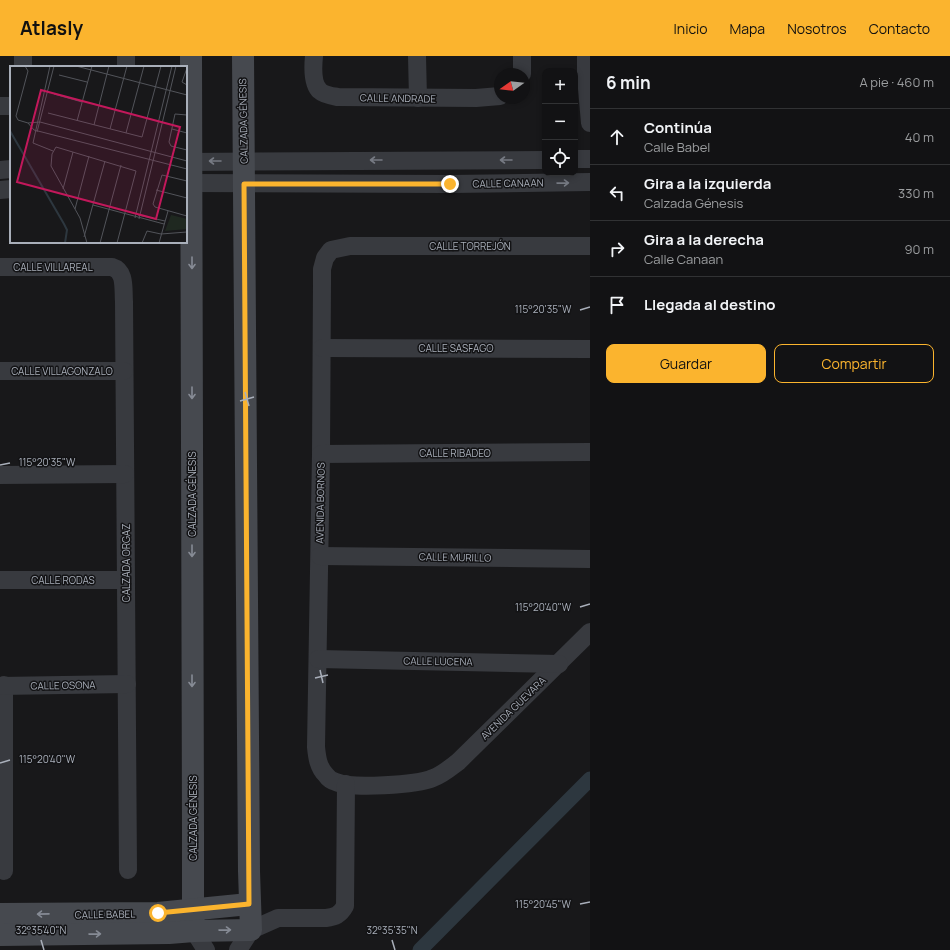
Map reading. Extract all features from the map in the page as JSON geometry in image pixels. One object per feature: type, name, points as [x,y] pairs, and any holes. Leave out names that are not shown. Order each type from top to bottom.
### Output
[{"type":"street","name":"CALZADA GÉNESIS","points":[[191,56],[189,183],[194,931]]},
{"type":"street","name":"CALZADA GÉNESIS","points":[[243,56],[249,904],[251,930]]},
{"type":"street","points":[[417,56],[418,98]]},
{"type":"street","points":[[522,56],[522,68]]},
{"type":"street","points":[[586,56],[586,77],[590,123]]},
{"type":"street","name":"CALLE ANDRADE","points":[[313,63],[315,82],[319,91],[338,97],[476,98],[494,96]]},
{"type":"street","points":[[578,159],[590,159]]},
{"type":"street","points":[[189,161],[542,160]]},
{"type":"street","name":"CALLE CANAAN","points":[[189,183],[450,184],[590,182]]},
{"type":"street","points":[[0,190],[10,189]]},
{"type":"street","name":"CALLE TORREJÓN","points":[[350,246],[590,246]]},
{"type":"street","name":"AVENIDA BORNOS","points":[[346,784],[336,782],[326,776],[320,769],[316,747],[320,556],[322,269],[325,258],[331,250],[350,246]]},
{"type":"street","name":"CALLE VILLAREAL","points":[[0,267],[106,267]]},
{"type":"street","name":"CALZADA ORGAZ","points":[[106,267],[116,268],[120,271],[122,275],[124,296],[128,870]]},
{"type":"street","name":"CALLE SASFAGO","points":[[322,348],[590,348]]},
{"type":"street","name":"CALLE VILLAGONZALO","points":[[0,371],[124,371]]},
{"type":"street","name":"CALLE RIBADEO","points":[[321,454],[590,452]]},
{"type":"street","points":[[0,475],[125,474]]},
{"type":"street","name":"CALLE MURILLO","points":[[320,556],[590,559]]},
{"type":"street","name":"CALLE RODAS","points":[[0,580],[126,580]]},
{"type":"street","name":"AVENIDA GUEVARA","points":[[346,784],[369,786],[402,784],[433,779],[458,762],[590,632]]},
{"type":"street","name":"CALLE LUCENA","points":[[318,659],[559,664]]},
{"type":"street","name":"CALLE OSONA","points":[[2,686],[127,684]]},
{"type":"street","points":[[2,686],[4,870]]},
{"type":"street","name":"CALLE BABEL","points":[[0,935],[169,933],[251,930],[278,918],[326,918],[339,915],[345,906],[346,784]]},
{"type":"street","name":"CALLE BABEL","points":[[0,914],[158,913],[249,904],[278,918]]},
{"type":"street","points":[[238,950],[251,930]]},
{"type":"street","points":[[194,931],[206,950]]},
{"type":"waterway","points":[[420,950],[590,779]]},
{"type":"route","points":[[158,913],[249,904],[244,184],[450,184]]}]
